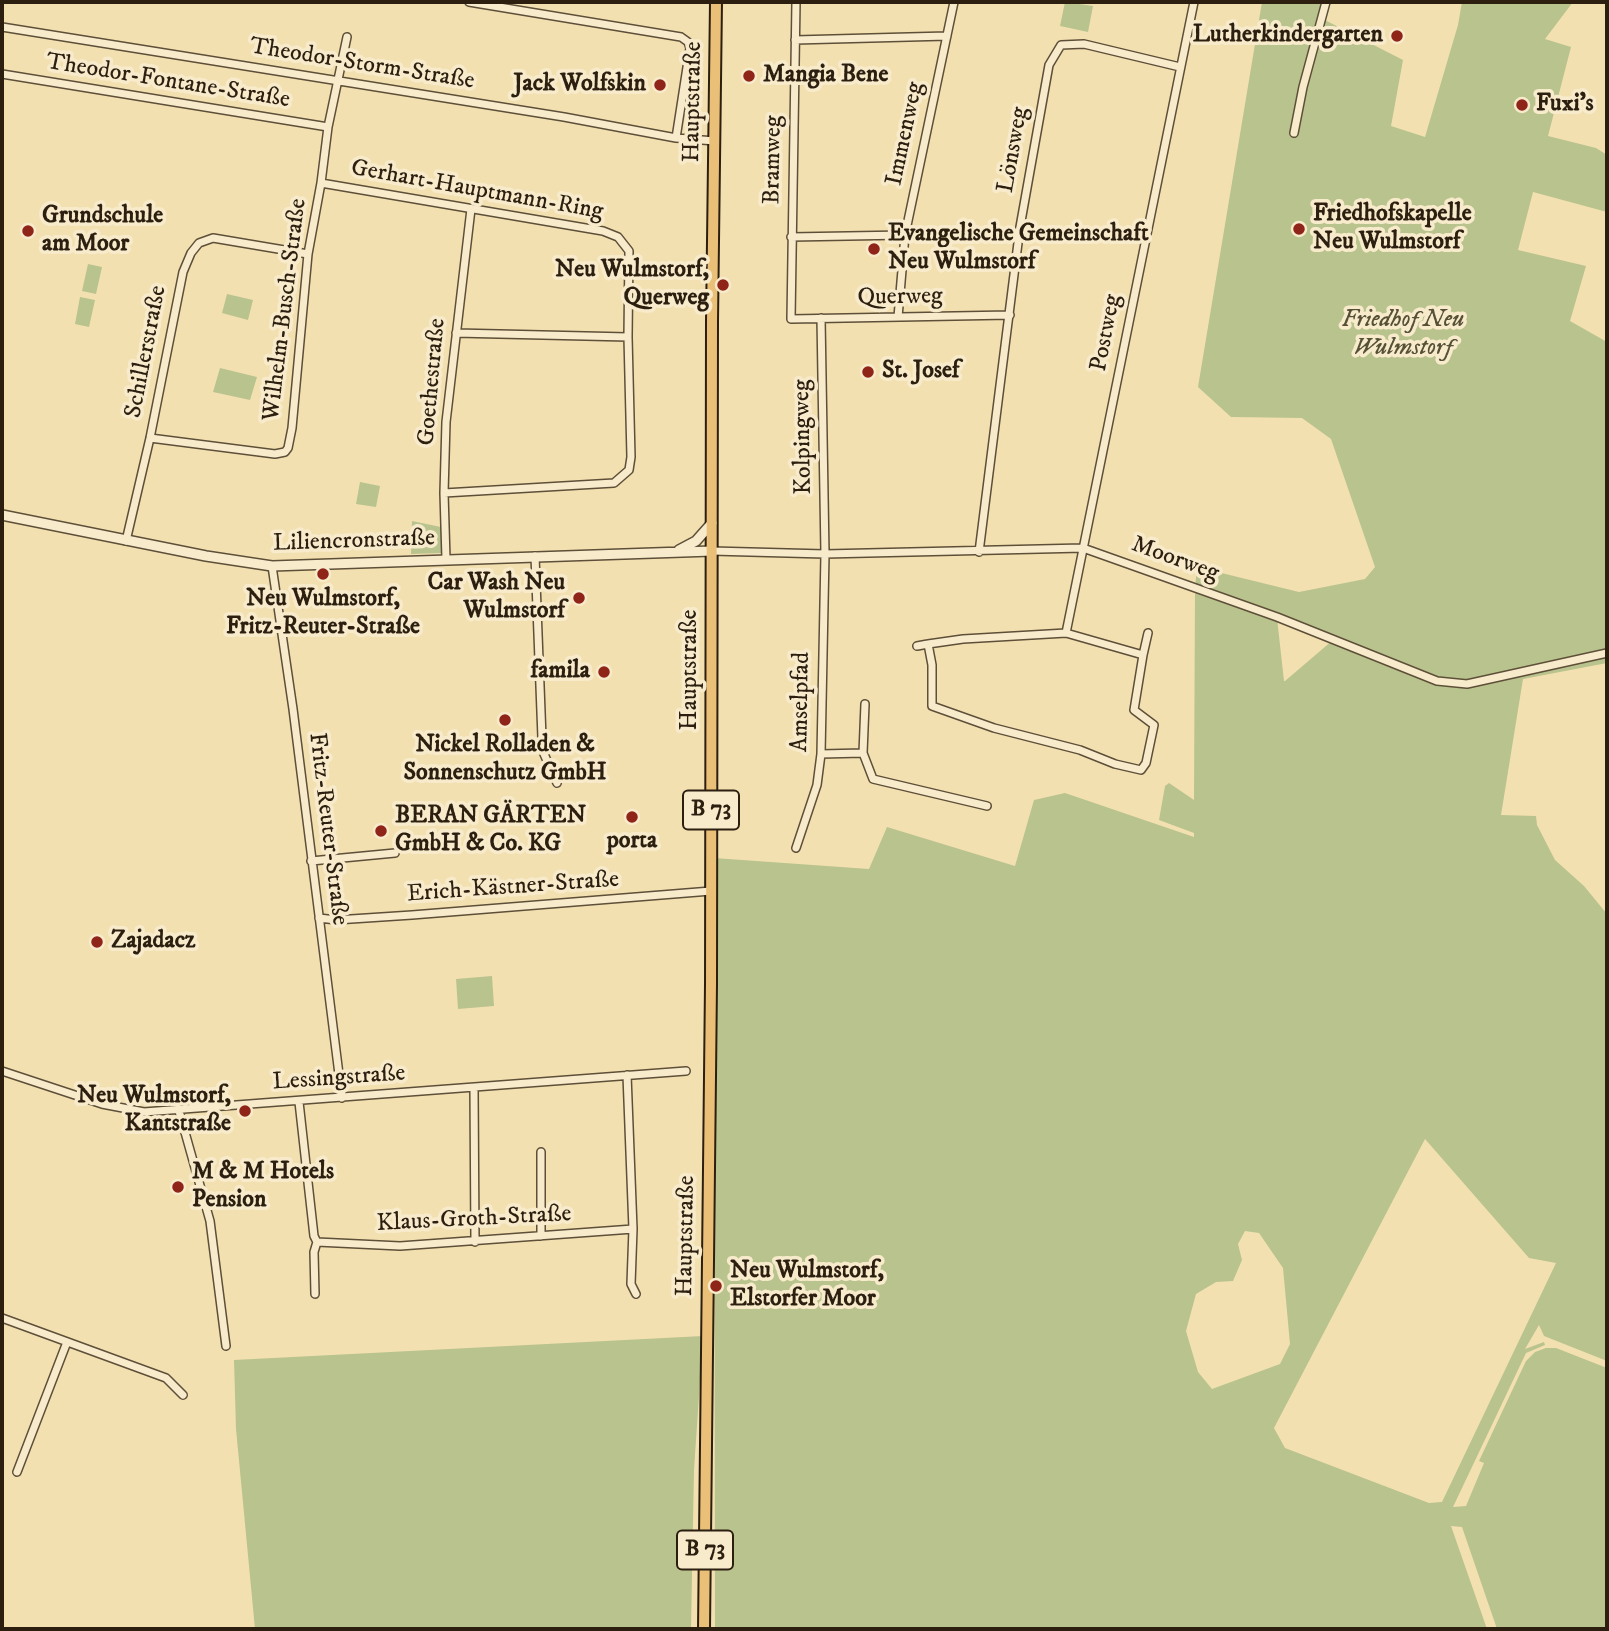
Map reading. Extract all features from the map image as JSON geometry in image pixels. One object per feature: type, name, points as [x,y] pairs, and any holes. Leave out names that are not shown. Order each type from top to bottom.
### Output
[{"type":"main road","name":"Hauptstraße","points":[[704,1629],[716,2]]},
{"type":"street","points":[[469,2],[681,37],[690,48],[676,138]]},
{"type":"street","name":"Bramweg","points":[[791,319],[796,2]]},
{"type":"street","name":"Immenweg","points":[[898,317],[905,234],[954,2]]},
{"type":"street","name":"Postweg","points":[[1066,633],[1194,2]]},
{"type":"street","points":[[1294,133],[1303,87],[1326,2]]},
{"type":"street","name":"Theodor-Storm-Straße","points":[[2,27],[564,117],[676,138],[715,141]]},
{"type":"street","points":[[796,40],[947,36]]},
{"type":"street","name":"Wilhelm-Busch-Straße","points":[[150,438],[275,454],[285,452],[288,448],[308,254],[328,127],[347,37]]},
{"type":"street","name":"Lönsweg","points":[[979,552],[1020,227],[1049,65],[1061,45],[1084,44],[1180,67]]},
{"type":"street","name":"Theodor-Fontane-Straße","points":[[2,74],[328,127]]},
{"type":"street","name":"Gerhart-Hauptmann-Ring","points":[[321,183],[603,231],[618,237],[629,251],[629,470],[614,483],[444,494]]},
{"type":"street","name":"Goethestraße","points":[[446,559],[446,422],[471,209]]},
{"type":"street","points":[[791,237],[905,234]]},
{"type":"street","name":"Schillerstraße","points":[[126,541],[150,438],[183,272],[191,253],[199,243],[213,238],[308,254]]},
{"type":"street","name":"Querweg","points":[[791,319],[1010,315]]},
{"type":"street","name":"Kolpingweg","points":[[821,318],[825,554]]},
{"type":"street","points":[[456,333],[628,337]]},
{"type":"street","name":"Liliencronstraße","points":[[2,515],[126,541],[272,566],[712,551]]},
{"type":"street","points":[[678,551],[696,541],[712,523]]},
{"type":"street","name":"Moorweg","points":[[712,551],[825,554],[1083,548],[1277,617],[1437,681],[1467,684],[1607,653]]},
{"type":"street","name":"Amselpfad","points":[[796,848],[817,785],[821,754],[825,554]]},
{"type":"street","points":[[536,556],[542,738],[544,754],[557,783]]},
{"type":"street","name":"Fritz-Reuter-Straße","points":[[272,566],[342,1098]]},
{"type":"street","points":[[917,646],[962,639],[1066,633],[1143,655]]},
{"type":"street","points":[[928,644],[932,665],[932,706],[993,728],[1080,750],[1115,764],[1141,770],[1146,763],[1154,725],[1134,710],[1148,633]]},
{"type":"street","points":[[865,704],[863,753],[873,779],[987,806]]},
{"type":"street","points":[[821,754],[863,753]]},
{"type":"street","points":[[311,861],[395,853]]},
{"type":"street","name":"Erich-Kästner-Straße","points":[[319,918],[336,920],[412,915],[711,891]]},
{"type":"street","name":"Lessingstraße","points":[[2,1071],[103,1104],[144,1112],[685,1071]]},
{"type":"street","points":[[627,1075],[633,1229],[631,1284],[636,1294]]},
{"type":"street","points":[[474,1088],[475,1242]]},
{"type":"street","points":[[299,1101],[314,1236],[317,1242],[314,1252],[315,1294]]},
{"type":"street","points":[[179,1111],[210,1221],[226,1346]]},
{"type":"street","points":[[541,1152],[541,1237]]},
{"type":"street","name":"Klaus-Groth-Straße","points":[[317,1242],[400,1246],[633,1229]]},
{"type":"street","points":[[2,1318],[166,1378],[183,1395]]},
{"type":"street","points":[[17,1472],[67,1342]]},
{"type":"green space","points":[[1065,2],[1093,6],[1088,32],[1060,26]]},
{"type":"green space","name":"Friedhof Neu Wulmstorf","points":[[1262,2],[1322,2],[1319,17],[1403,60],[1391,126],[1425,137],[1458,25],[1462,2],[1573,2],[1545,39],[1571,47],[1548,136],[1596,148],[1607,155],[1607,212],[1533,192],[1518,250],[1586,266],[1570,321],[1607,342],[1607,663],[1523,679],[1501,815],[1536,816],[1537,825],[1555,860],[1584,886],[1607,914],[1607,1361],[1544,1336],[1539,1325],[1525,1349],[1544,1342],[1545,1345],[1526,1353],[1453,1507],[1466,1506],[1484,1463],[1479,1461],[1526,1361],[1535,1352],[1556,1348],[1607,1368],[1607,1629],[1497,1629],[1462,1527],[1451,1526],[1487,1629],[715,1629],[714,858],[869,869],[887,827],[1015,866],[1034,800],[1065,793],[1194,837],[1194,833],[1159,820],[1165,786],[1169,783],[1194,800],[1197,567],[1299,592],[1365,579],[1375,567],[1331,439],[1302,418],[1231,417],[1198,387]],"holes":[[[1277,618],[1333,640],[1285,681],[1284,681]],[[1425,1139],[1529,1258],[1556,1263],[1442,1502],[1429,1503],[1285,1448],[1274,1428]],[[1245,1231],[1259,1233],[1283,1268],[1290,1344],[1280,1364],[1212,1389],[1198,1372],[1186,1331],[1196,1294],[1216,1282],[1233,1281],[1242,1260],[1238,1244]]]},
{"type":"green space","points":[[88,264],[102,267],[96,294],[82,291]]},
{"type":"green space","points":[[227,294],[253,300],[248,320],[222,313]]},
{"type":"green space","points":[[80,297],[95,300],[89,327],[75,324]]},
{"type":"green space","points":[[220,368],[257,377],[250,400],[213,392]]},
{"type":"green space","points":[[360,482],[380,486],[376,507],[356,504]]},
{"type":"green space","points":[[412,521],[441,527],[442,553],[411,554]]},
{"type":"green space","points":[[492,976],[494,1006],[458,1009],[456,979]]},
{"type":"green space","points":[[703,1336],[694,1470],[691,1629],[255,1629],[236,1429],[234,1360]]},
{"type":"place","name":"Lutherkindergarten","points":[[1397,36]]},
{"type":"place","name":"Mangia Bene","points":[[749,76]]},
{"type":"place","name":"Jack Wolfskin","points":[[660,85]]},
{"type":"place","name":"Fuxi's","points":[[1522,105]]},
{"type":"place","name":"Friedhofskapelle Neu Wulmstorf","points":[[1299,229]]},
{"type":"place","name":"Grundschule am Moor","points":[[28,231]]},
{"type":"place","name":"Evangelische Gemeinschaft Neu Wulmstorf","points":[[874,249]]},
{"type":"place","name":"Neu Wulmstorf, Querweg","points":[[723,285]]},
{"type":"place","name":"St. Josef","points":[[868,372]]},
{"type":"place","name":"Neu Wulmstorf, Fritz-Reuter-Straße","points":[[323,574]]},
{"type":"place","name":"Car Wash Neu Wulmstorf","points":[[579,598]]},
{"type":"place","name":"famila","points":[[604,672]]},
{"type":"place","name":"Nickel Rolladen & Sonnenschutz GmbH","points":[[505,720]]},
{"type":"place","name":"porta","points":[[632,817]]},
{"type":"place","name":"BERAN GÄRTEN GmbH & Co. KG","points":[[381,831]]},
{"type":"place","name":"Zajadacz","points":[[97,942]]},
{"type":"place","name":"Neu Wulmstorf, Kantstraße","points":[[245,1111]]},
{"type":"place","name":"M & M Hotels Pension","points":[[178,1187]]},
{"type":"place","name":"Neu Wulmstorf, Elstorfer Moor","points":[[716,1286]]}]
